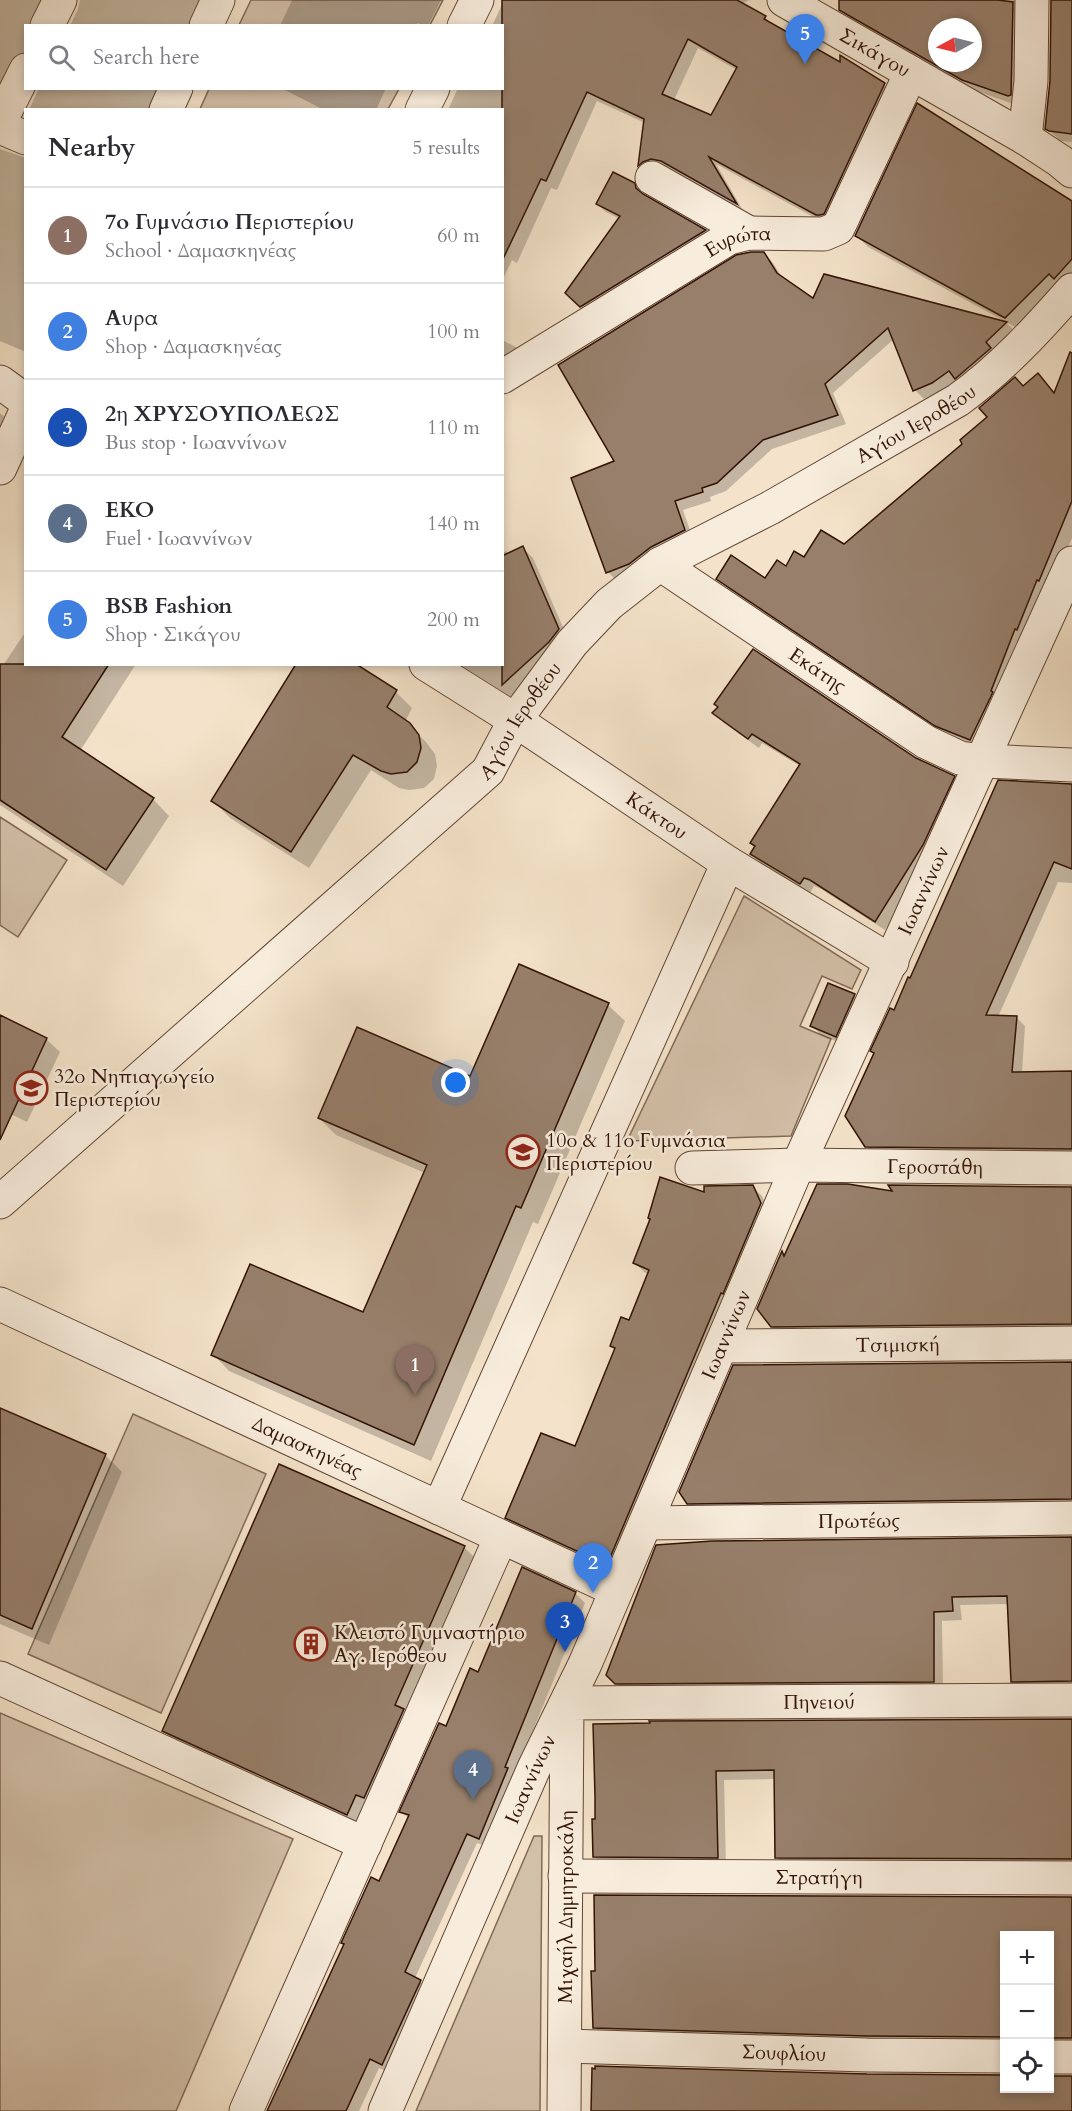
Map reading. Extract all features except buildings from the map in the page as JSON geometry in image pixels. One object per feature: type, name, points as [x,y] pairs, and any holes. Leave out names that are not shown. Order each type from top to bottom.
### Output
[{"type":"street","points":[[48,24],[60,0]]},
{"type":"street","points":[[207,24],[218,0]]},
{"type":"street","points":[[465,24],[477,0]]},
{"type":"street","name":"Σικάγου","points":[[784,0],[817,9],[911,73],[1025,138],[1068,166]]},
{"type":"street","points":[[1025,138],[1031,81],[1032,0]]},
{"type":"street","name":"Ευρώτα","points":[[504,376],[729,238],[749,232],[824,234],[838,228],[911,73]]},
{"type":"street","points":[[0,122],[24,74]]},
{"type":"street","points":[[167,108],[175,90]]},
{"type":"street","points":[[423,108],[432,90]]},
{"type":"street","points":[[0,127],[24,137]]},
{"type":"street","points":[[652,178],[749,232]]},
{"type":"street","name":"Αγίου Ιεροθέου","points":[[0,1202],[488,771],[515,720],[572,643],[609,604],[660,564],[770,508],[958,400],[975,388],[1035,332],[1072,290]]},
{"type":"street","points":[[0,382],[24,400]]},
{"type":"street","points":[[0,468],[24,415]]},
{"type":"street","name":"Ιωαννίνων","points":[[385,2111],[525,1789],[567,1703],[646,1523],[798,1165],[1072,563]]},
{"type":"street","name":"Εκάτης","points":[[660,564],[926,742],[960,758],[1072,765]]},
{"type":"street","name":"Κάκτου","points":[[429,666],[515,720],[728,863],[892,962]]},
{"type":"street","points":[[439,1508],[728,863]]},
{"type":"street","name":"Γεροστάθη","points":[[692,1168],[798,1165],[1072,1167]]},
{"type":"street","name":"Δαμασκηνέας","points":[[0,1304],[616,1590]]},
{"type":"street","name":"Τσιμισκή","points":[[722,1346],[1072,1343]]},
{"type":"street","name":"Πρωτέως","points":[[646,1523],[1072,1518]]},
{"type":"street","points":[[246,2111],[501,1537]]},
{"type":"street","points":[[0,1678],[364,1844]]},
{"type":"street","name":"Πηνειού","points":[[567,1703],[1072,1700]]},
{"type":"street","name":"Μιχαήλ Δημητροκάλη","points":[[564,2111],[567,1703]]},
{"type":"street","name":"Στρατήγη","points":[[565,1876],[1072,1878]]},
{"type":"street","name":"Σουφλίου","points":[[565,2046],[867,2055],[1000,2056]]},
{"type":"street","points":[[1054,2056],[1072,2057]]},
{"type":"shaded area","points":[[251,0],[443,0],[431,24],[239,24]]},
{"type":"shaded area","points":[[208,90],[398,90],[389,108],[200,108]]},
{"type":"shaded area","points":[[0,817],[67,860],[18,937],[0,925]]},
{"type":"shaded area","points":[[744,896],[861,970],[852,989],[822,976],[800,1026],[831,1039],[791,1136],[627,1141]]},
{"type":"shaded area","points":[[133,1414],[266,1474],[161,1713],[28,1654]]},
{"type":"shaded area","points":[[0,1713],[293,1839],[176,2111],[0,2111]]},
{"type":"shaded area","points":[[534,1836],[542,1836],[540,2111],[416,2111]]},
{"type":"place","name":"BSB Fashion","points":[[805,64]]},
{"type":"place","name":"32ο Νηπιαγωγείο Περιστερίου","points":[[31,1088]]},
{"type":"place","name":"10ο & 11ο Γυμνάσια Περιστερίου","points":[[523,1152]]},
{"type":"place","name":"7ο Γυμνάσιο Περιστερίου","points":[[415,1395]]},
{"type":"place","name":"Αυρα","points":[[593,1593]]},
{"type":"place","name":"Κλειστό Γυμναστήριο Αγ. Ιερόθεου","points":[[311,1644]]},
{"type":"place","name":"2η ΧΡΥΣΟΥΠΟΛΕΩΣ","points":[[565,1652]]},
{"type":"place","name":"EKO","points":[[473,1800]]}]
